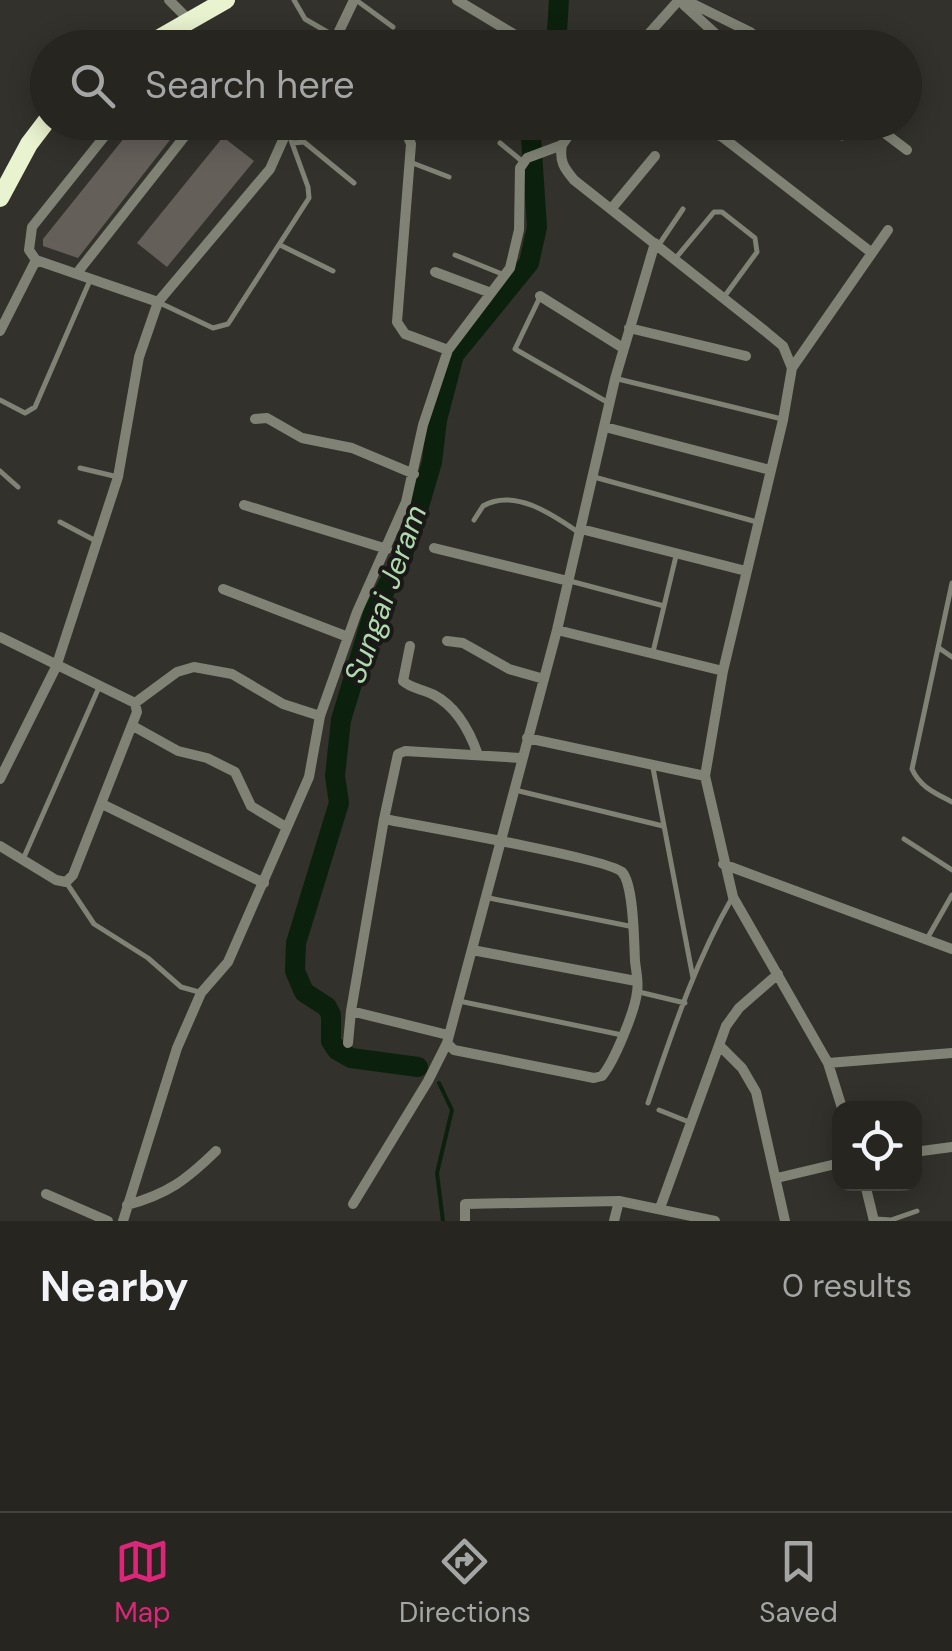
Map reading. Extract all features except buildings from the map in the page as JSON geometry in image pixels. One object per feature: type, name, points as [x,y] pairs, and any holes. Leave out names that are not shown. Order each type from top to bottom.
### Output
[{"type":"highway","points":[[172,30],[226,0]]},
{"type":"highway","points":[[0,198],[32,140]]},
{"type":"street","points":[[170,0],[182,24]]},
{"type":"street","points":[[341,30],[355,0]]},
{"type":"street","points":[[457,0],[507,30]]},
{"type":"street","points":[[653,30],[681,0]]},
{"type":"street","points":[[681,0],[712,30]]},
{"type":"street","points":[[681,0],[746,30]]},
{"type":"street","points":[[102,140],[32,227],[29,250],[36,260],[158,302]]},
{"type":"street","points":[[77,272],[182,140]]},
{"type":"street","points":[[0,779],[56,667],[118,477],[140,357],[158,302],[270,170],[283,140]]},
{"type":"street","points":[[409,140],[396,322],[404,334],[448,350]]},
{"type":"street","points":[[565,140],[560,156],[564,169],[783,346],[792,368]]},
{"type":"street","points":[[725,140],[872,253]]},
{"type":"street","points":[[894,140],[907,150]]},
{"type":"street","points":[[122,1221],[177,1048],[202,993],[228,962],[309,777],[320,716],[414,474],[423,425],[448,350],[504,276],[514,256],[520,230],[519,175],[530,158],[562,145]]},
{"type":"street","points":[[612,208],[655,156]]},
{"type":"street","points":[[840,1101],[828,1063],[733,897],[705,776],[723,671],[792,368],[888,230]]},
{"type":"street","points":[[353,1204],[430,1077],[448,1039],[558,630],[623,348],[656,244]]},
{"type":"street","points":[[0,330],[36,260]]},
{"type":"street","points":[[435,272],[490,292]]},
{"type":"street","points":[[540,296],[623,348]]},
{"type":"street","points":[[629,328],[746,356]]},
{"type":"street","points":[[255,420],[270,419],[305,439],[352,448],[414,474]]},
{"type":"street","points":[[605,427],[770,470]]},
{"type":"street","points":[[244,505],[387,548]]},
{"type":"street","points":[[581,532],[746,571]]},
{"type":"street","points":[[434,548],[568,581]]},
{"type":"street","points":[[223,589],[348,637]]},
{"type":"street","points":[[558,630],[723,671]]},
{"type":"street","points":[[0,637],[135,703]]},
{"type":"street","points":[[447,641],[463,643],[508,668],[544,679]]},
{"type":"street","points":[[410,646],[403,682],[433,694],[448,706],[470,732],[478,755]]},
{"type":"street","points":[[135,703],[177,672],[194,667],[232,674],[282,704],[320,716]]},
{"type":"street","points":[[0,846],[56,880],[66,882],[73,875],[133,726],[135,703]]},
{"type":"street","points":[[133,726],[178,750],[236,772],[251,806],[286,827]]},
{"type":"street","points":[[526,738],[705,776]]},
{"type":"street","points":[[348,1043],[398,754],[405,751],[521,758]]},
{"type":"street","points":[[102,804],[264,884]]},
{"type":"street","points":[[351,1011],[448,1039],[454,1050],[594,1078],[602,1076],[622,1035],[637,986],[626,879],[614,866],[384,818]]},
{"type":"street","points":[[723,864],[952,949]]},
{"type":"street","points":[[472,950],[637,986]]},
{"type":"street","points":[[660,1208],[726,1026],[739,1008],[778,974]]},
{"type":"street","points":[[720,1046],[742,1068],[756,1092],[785,1221]]},
{"type":"street","points":[[828,1063],[952,1052]]},
{"type":"street","points":[[922,1151],[952,1148]]},
{"type":"street","points":[[127,1205],[159,1196],[186,1180],[216,1151]]},
{"type":"street","points":[[777,1178],[832,1165]]},
{"type":"street","points":[[867,1191],[874,1220]]},
{"type":"street","points":[[46,1194],[108,1221]]},
{"type":"street","points":[[614,1221],[619,1201]]},
{"type":"street","points":[[465,1221],[465,1204],[619,1201],[715,1221]]},
{"type":"lane","points":[[294,0],[305,19],[318,30]]},
{"type":"lane","points":[[355,0],[394,26]]},
{"type":"lane","points":[[182,24],[183,30]]},
{"type":"lane","points":[[158,302],[213,328],[221,329],[228,324],[309,198],[291,140]]},
{"type":"lane","points":[[292,143],[304,142],[354,182]]},
{"type":"lane","points":[[500,143],[530,158]]},
{"type":"lane","points":[[410,162],[449,177]]},
{"type":"lane","points":[[656,244],[683,209]]},
{"type":"lane","points":[[675,259],[714,212],[722,212],[755,238],[757,252],[723,298]]},
{"type":"lane","points":[[280,246],[333,271]]},
{"type":"lane","points":[[455,256],[504,276]]},
{"type":"lane","points":[[0,400],[25,413],[35,408],[92,277]]},
{"type":"lane","points":[[540,296],[515,349],[610,404]]},
{"type":"lane","points":[[615,379],[783,420]]},
{"type":"lane","points":[[80,468],[118,477]]},
{"type":"lane","points":[[0,471],[18,487]]},
{"type":"lane","points":[[594,477],[757,522]]},
{"type":"lane","points":[[474,520],[483,506],[503,499],[546,512],[581,532]]},
{"type":"lane","points":[[60,522],[96,541]]},
{"type":"lane","points":[[652,655],[676,555]]},
{"type":"lane","points":[[568,581],[664,606]]},
{"type":"lane","points":[[952,584],[912,768],[916,780],[952,802]]},
{"type":"lane","points":[[939,648],[952,657]]},
{"type":"lane","points":[[23,860],[100,685]]},
{"type":"lane","points":[[653,766],[694,981]]},
{"type":"lane","points":[[513,789],[663,826]]},
{"type":"lane","points":[[904,839],[952,870]]},
{"type":"lane","points":[[66,882],[94,924],[148,958],[181,987],[202,993]]},
{"type":"lane","points":[[926,940],[952,895]]},
{"type":"lane","points":[[648,1103],[714,930],[733,897]]},
{"type":"lane","points":[[486,898],[634,928]]},
{"type":"lane","points":[[637,986],[685,1003]]},
{"type":"lane","points":[[458,1001],[622,1035]]},
{"type":"lane","points":[[659,1110],[692,1123]]},
{"type":"lane","points":[[874,1220],[891,1220],[917,1211]]},
{"type":"waterway","name":"Sungai Jeram","points":[[557,30],[559,0]]},
{"type":"waterway","name":"Sungai Jeram","points":[[418,1067],[351,1058],[337,1050],[331,1041],[331,1015],[327,1007],[304,992],[295,971],[296,943],[339,803],[335,776],[341,720],[374,611],[413,527],[432,462],[437,420],[454,355],[529,263],[537,227],[531,140]]},
{"type":"waterway","name":"Sungai Jeram","points":[[439,1083],[452,1110],[437,1173],[443,1221]]}]
